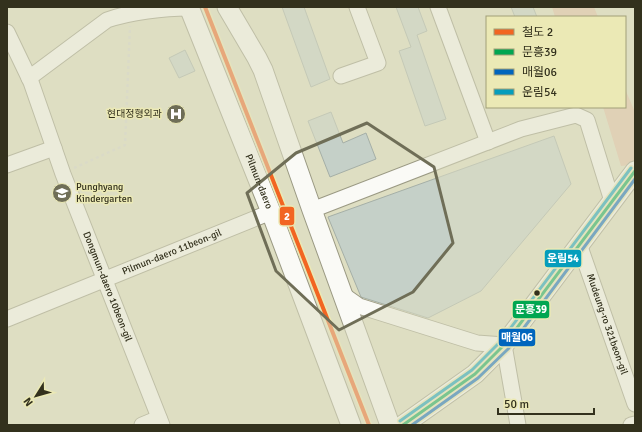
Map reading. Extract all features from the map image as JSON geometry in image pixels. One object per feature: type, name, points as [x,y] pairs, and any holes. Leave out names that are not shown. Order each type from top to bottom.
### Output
[{"type":"main road","name":"Pilmun-daero","points":[[189,7],[271,212],[351,425]]},
{"type":"main road","points":[[227,7],[263,70],[390,425]]},
{"type":"main road","points":[[403,425],[475,374],[504,344],[612,201],[634,177]]},
{"type":"lane","points":[[29,78],[106,20],[118,16],[189,7]]},
{"type":"lane","points":[[341,76],[378,63],[357,7]]},
{"type":"lane","points":[[438,7],[488,142]]},
{"type":"lane","name":"Dongmun-daero 10beon-gil","points":[[7,32],[29,78],[63,174],[160,422]]},
{"type":"lane","points":[[312,210],[522,129],[576,115],[587,120],[612,201]]},
{"type":"lane","points":[[7,165],[54,148]]},
{"type":"lane","name":"Pilmun-daero 11beon-gil","points":[[7,319],[271,212]]},
{"type":"lane","name":"Mudeung-ro 321beon-gil","points":[[579,244],[635,404]]},
{"type":"lane","points":[[342,294],[359,306],[477,343],[504,344],[518,425]]},
{"type":"lane","points":[[142,425],[160,422]]},
{"type":"path","points":[[63,174],[126,145],[131,14]]},
{"type":"highlighted area","points":[[367,123],[434,167],[453,243],[413,292],[339,330],[276,271],[247,193],[296,153]]},
{"type":"shaded area","points":[[552,7],[594,7],[598,16],[555,16]]},
{"type":"shaded area","points":[[626,91],[635,112],[635,162],[631,165],[621,166],[603,108],[626,108]]},
{"type":"building","points":[[282,7],[304,7],[330,79],[311,87]]},
{"type":"building","points":[[396,7],[418,7],[427,31],[417,35],[446,119],[425,126],[399,51],[411,47]]},
{"type":"building","points":[[511,7],[533,7],[537,16],[515,16]]},
{"type":"building","points":[[185,50],[195,71],[179,78],[169,58]]},
{"type":"building","points":[[331,112],[343,143],[366,133],[376,159],[330,177],[308,121]]},
{"type":"building","points":[[554,136],[571,184],[481,291],[428,318],[361,297],[328,217]]},
{"type":"rail line","name":"2","points":[[205,7],[369,425]]},
{"type":"transit line","name":"운림54","points":[[400,421],[472,370],[500,342],[631,168]]},
{"type":"transit line","name":"문흥39","points":[[403,425],[475,374],[504,345],[635,171]]},
{"type":"transit line","name":"매월06","points":[[412,425],[478,378],[508,349],[635,179]]},
{"type":"place","name":"현대정형외과","points":[[176,114]]},
{"type":"place","name":"Punghyang Kindergarten","points":[[62,193]]}]
